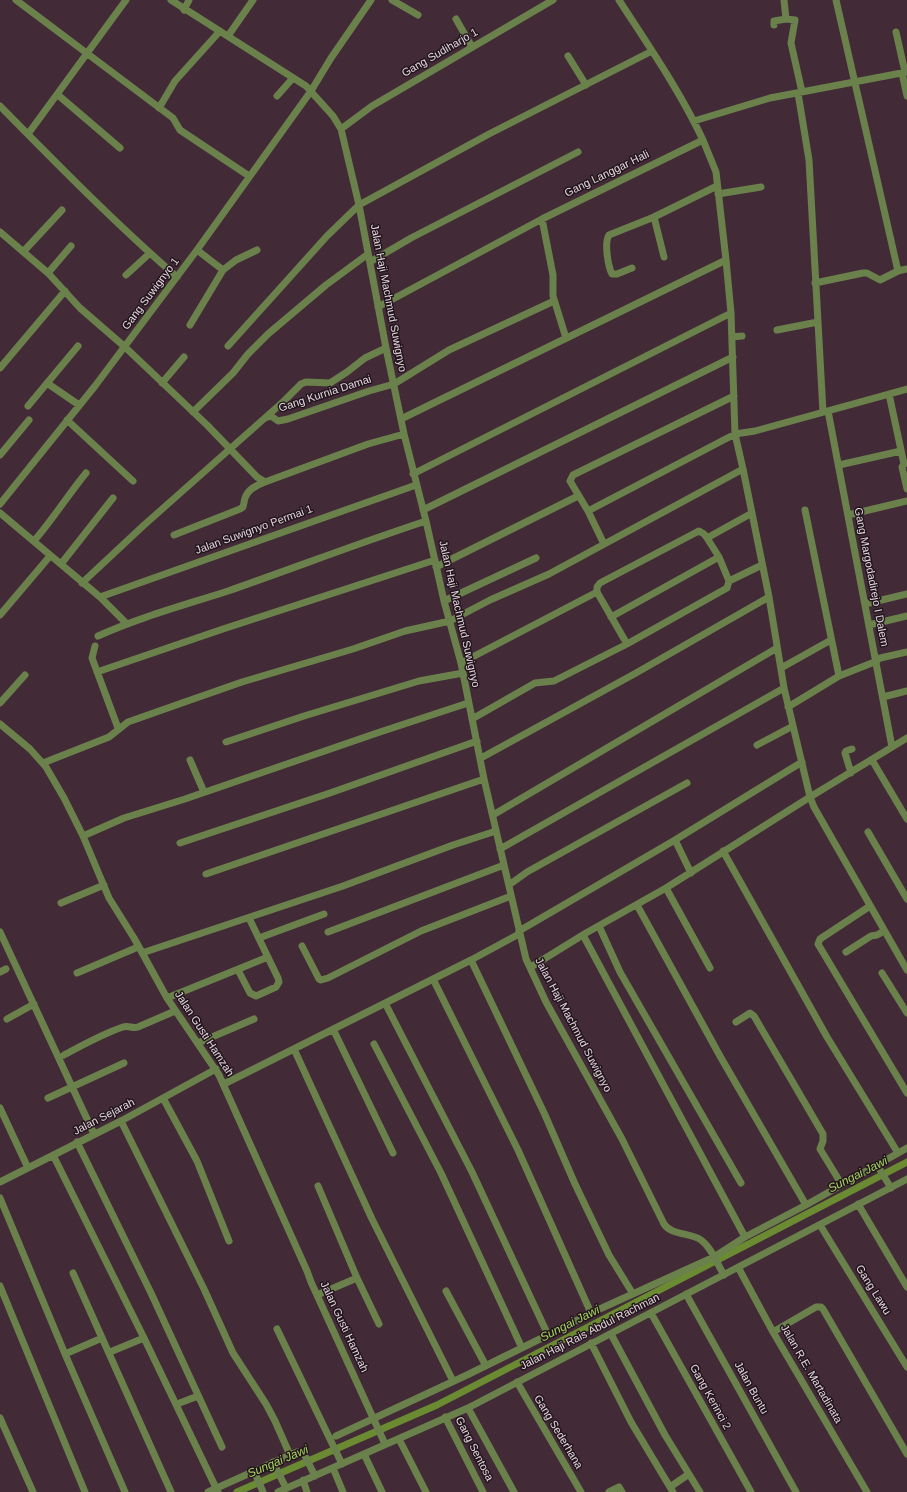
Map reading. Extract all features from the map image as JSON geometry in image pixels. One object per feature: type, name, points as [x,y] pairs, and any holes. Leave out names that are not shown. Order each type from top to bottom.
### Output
[{"type":"street","points":[[16,0],[175,120],[180,130],[249,176]]},
{"type":"street","points":[[28,134],[88,54],[126,0]]},
{"type":"street","name":"Jalan Haji Machmud Suwignyo","points":[[171,0],[184,10],[220,31],[306,86],[333,116],[341,129],[359,205],[404,434],[444,601],[461,663],[484,779],[510,885],[511,896],[526,959],[546,1002],[622,1139],[664,1224],[669,1230],[699,1238],[715,1258],[722,1273]]},
{"type":"street","points":[[184,10],[189,0]]},
{"type":"street","points":[[228,36],[253,0]]},
{"type":"street","points":[[392,0],[418,15]]},
{"type":"street","name":"Gang Sudiharjo 1","points":[[341,129],[372,106],[553,0]]},
{"type":"street","points":[[619,0],[694,121],[716,172],[731,313],[735,434],[769,597],[788,706],[810,797],[814,807],[907,970]]},
{"type":"street","points":[[774,25],[774,21],[786,19],[784,0]]},
{"type":"street","points":[[836,0],[853,82],[898,271]]},
{"type":"street","name":"Gang Suwignyo 1","points":[[0,504],[125,347],[197,250],[311,91],[368,1]]},
{"type":"street","points":[[456,19],[472,47]]},
{"type":"street","name":"Gang Margodadirejo I Dalem","points":[[786,19],[795,20],[791,42],[800,92],[809,160],[815,283],[826,411],[877,660],[892,747]]},
{"type":"street","points":[[159,108],[175,81],[220,31]]},
{"type":"street","points":[[896,32],[905,72],[907,96]]},
{"type":"street","points":[[228,346],[327,236],[359,205],[489,134],[652,51]]},
{"type":"street","points":[[568,56],[586,85]]},
{"type":"street","points":[[694,121],[770,98],[905,72]]},
{"type":"street","points":[[277,96],[293,78]]},
{"type":"street","points":[[58,95],[120,148]]},
{"type":"street","points":[[0,106],[150,253],[177,277]]},
{"type":"street","name":"Gang Langgar Hali","points":[[378,307],[542,219],[703,140]]},
{"type":"street","points":[[370,262],[411,238],[578,152]]},
{"type":"street","points":[[632,268],[617,274],[612,274],[606,239],[609,235],[654,217],[717,186]]},
{"type":"street","points":[[718,194],[761,187]]},
{"type":"street","points":[[23,252],[62,210]]},
{"type":"street","points":[[654,217],[664,257]]},
{"type":"street","points":[[542,219],[553,275],[554,301],[566,338]]},
{"type":"street","points":[[0,232],[48,273],[80,308],[125,347],[231,449],[257,477],[265,482]]},
{"type":"street","points":[[48,273],[70,246]]},
{"type":"street","points":[[197,250],[223,270]]},
{"type":"street","points":[[190,325],[223,270],[236,260],[257,250]]},
{"type":"street","points":[[126,275],[150,253]]},
{"type":"street","points":[[193,412],[233,373],[248,354],[268,334],[326,285],[368,254]]},
{"type":"street","points":[[401,419],[726,260]]},
{"type":"street","points":[[815,283],[863,273],[867,273],[880,280],[898,271],[907,269]]},
{"type":"street","points":[[0,368],[65,291]]},
{"type":"street","name":"Gang Kurnia Damai","points":[[265,418],[271,416],[278,421],[288,419],[394,384],[449,350],[554,301]]},
{"type":"street","points":[[414,474],[731,313]]},
{"type":"street","points":[[777,330],[818,322]]},
{"type":"street","points":[[732,337],[742,336]]},
{"type":"street","points":[[28,406],[78,346]]},
{"type":"street","points":[[82,583],[301,384],[306,382],[330,383],[366,358],[386,348]]},
{"type":"street","points":[[162,382],[184,357]]},
{"type":"street","points":[[423,510],[732,358]]},
{"type":"street","points":[[47,383],[79,405]]},
{"type":"street","points":[[588,511],[735,434],[755,431],[907,389]]},
{"type":"street","points":[[888,394],[901,451],[906,463],[902,467],[907,489]]},
{"type":"street","points":[[604,544],[588,511],[570,481],[573,475],[734,396]]},
{"type":"street","points":[[0,455],[29,420]]},
{"type":"street","points":[[67,420],[133,481]]},
{"type":"street","points":[[174,535],[240,509],[243,507],[244,498],[252,488],[265,482],[368,444],[404,434]]},
{"type":"street","points":[[838,465],[901,451]]},
{"type":"street","points":[[43,763],[109,737],[118,728],[128,722],[242,682],[354,649],[405,631],[450,621],[490,600],[549,574],[743,469]]},
{"type":"street","points":[[34,541],[86,473]]},
{"type":"street","name":"Jalan Suwignyo Permai 1","points":[[100,597],[416,486]]},
{"type":"street","points":[[97,672],[223,629],[436,563],[578,496]]},
{"type":"street","points":[[61,564],[113,498]]},
{"type":"street","points":[[848,515],[907,501]]},
{"type":"street","points":[[805,510],[838,676]]},
{"type":"street","points":[[0,513],[100,597],[127,624]]},
{"type":"street","points":[[707,538],[752,513]]},
{"type":"street","points":[[98,636],[127,624],[426,521]]},
{"type":"street","points":[[626,644],[597,592],[597,587],[600,583],[699,531],[704,534],[719,557],[729,581]]},
{"type":"street","points":[[0,615],[50,556]]},
{"type":"street","points":[[612,617],[719,557]]},
{"type":"street","points":[[444,601],[536,558]]},
{"type":"street","points":[[472,719],[535,683],[554,681],[626,644],[726,588],[729,581],[762,565]]},
{"type":"street","points":[[461,663],[597,592]]},
{"type":"street","points":[[865,604],[907,594]]},
{"type":"street","points":[[481,758],[636,673],[769,597]]},
{"type":"street","points":[[869,625],[907,616]]},
{"type":"street","points":[[781,668],[831,640]]},
{"type":"street","points":[[95,646],[92,658],[118,728]]},
{"type":"street","points":[[492,815],[777,648]]},
{"type":"street","points":[[788,706],[838,676],[877,660],[907,652]]},
{"type":"street","points":[[226,742],[304,716],[419,681],[463,673]]},
{"type":"street","points":[[0,703],[25,675]]},
{"type":"street","points":[[500,849],[784,688]]},
{"type":"street","points":[[883,697],[907,691]]},
{"type":"street","points":[[83,836],[124,818],[468,703]]},
{"type":"street","name":"Jalan Gusti Hamzah","points":[[0,724],[30,749],[46,767],[64,798],[83,836],[109,898],[175,1011],[216,1069],[384,1442]]},
{"type":"street","points":[[757,745],[793,726]]},
{"type":"street","points":[[531,967],[583,935],[637,906],[723,851],[907,738]]},
{"type":"street","points":[[180,842],[330,793],[477,741]]},
{"type":"street","points":[[851,773],[846,751],[852,749]]},
{"type":"street","points":[[190,760],[204,792]]},
{"type":"street","points":[[872,760],[907,819]]},
{"type":"street","points":[[224,1084],[471,960],[676,840],[802,762]]},
{"type":"street","points":[[206,874],[484,779]]},
{"type":"street","points":[[510,885],[527,872],[687,783]]},
{"type":"street","points":[[77,973],[140,950],[249,918],[496,831]]},
{"type":"street","points":[[868,832],[907,899]]},
{"type":"street","points":[[676,840],[691,872]]},
{"type":"street","points":[[723,851],[827,1037],[898,1153]]},
{"type":"street","points":[[328,932],[504,865]]},
{"type":"street","points":[[62,903],[104,886]]},
{"type":"street","points":[[666,888],[710,968]]},
{"type":"street","points":[[302,946],[318,979],[321,980],[328,978],[421,932],[511,896]]},
{"type":"street","points":[[637,906],[720,1056],[806,1206]]},
{"type":"street","points":[[870,906],[820,939],[818,944],[907,1093]]},
{"type":"street","points":[[259,938],[324,914]]},
{"type":"street","points":[[238,970],[250,993],[256,996],[276,987],[279,982],[249,918]]},
{"type":"street","points":[[599,926],[620,972],[741,1183]]},
{"type":"street","points":[[846,952],[871,936],[877,935],[884,931]]},
{"type":"street","points":[[0,932],[94,1134]]},
{"type":"street","points":[[583,935],[745,1237]]},
{"type":"street","points":[[167,998],[268,957]]},
{"type":"street","points":[[471,960],[545,1115],[575,1184],[609,1255],[632,1294]]},
{"type":"street","points":[[882,973],[907,1014]]},
{"type":"street","points":[[433,979],[518,1150],[591,1313]]},
{"type":"street","points":[[385,1003],[472,1172],[548,1335]]},
{"type":"street","points":[[7,1019],[34,1004]]},
{"type":"street","points":[[64,1055],[91,1041],[126,1026],[132,1028],[138,1027],[175,1011]]},
{"type":"street","points":[[736,1022],[750,1013],[754,1016],[823,1134],[820,1149],[842,1185]]},
{"type":"street","points":[[198,1042],[254,1020]]},
{"type":"street","points":[[333,1029],[393,1153]]},
{"type":"street","points":[[374,1044],[441,1173],[522,1348]]},
{"type":"street","points":[[294,1049],[372,1219],[453,1381]]},
{"type":"street","points":[[48,1098],[124,1063]]},
{"type":"street","name":"Jalan Sejarah","points":[[0,1182],[121,1121],[216,1069]]},
{"type":"street","points":[[163,1098],[197,1161],[229,1241]]},
{"type":"street","points":[[0,1108],[28,1168]]},
{"type":"street","points":[[121,1121],[201,1282],[233,1353],[266,1404],[290,1454]]},
{"type":"street","points":[[77,1142],[151,1293],[222,1447]]},
{"type":"street","points":[[336,1436],[374,1420],[486,1366],[591,1313],[715,1258],[745,1237],[806,1206],[907,1148]]},
{"type":"street","points":[[53,1155],[177,1404],[217,1490]]},
{"type":"street","points":[[878,1166],[890,1188]]},
{"type":"street","name":"Jalan Haji Rais Abdul Rachman","points":[[278,1492],[333,1468],[340,1460],[364,1454],[384,1442],[399,1439],[445,1417],[468,1408],[611,1334],[722,1273],[738,1267],[907,1179]]},
{"type":"street","points":[[318,1186],[357,1278],[379,1324]]},
{"type":"street","points":[[0,1198],[65,1354],[125,1492]]},
{"type":"street","points":[[858,1204],[907,1287]]},
{"type":"street","name":"Gang Lawu","points":[[820,1225],[907,1367]]},
{"type":"street","name":"Jalan R.E. Martadinata","points":[[738,1267],[773,1332],[867,1492]]},
{"type":"street","points":[[73,1273],[102,1338],[110,1352],[171,1492]]},
{"type":"street","points":[[317,1295],[357,1278]]},
{"type":"street","points":[[0,1286],[85,1492]]},
{"type":"street","points":[[446,1291],[486,1366]]},
{"type":"street","name":"Jalan Buntu","points":[[686,1294],[796,1492]]},
{"type":"street","points":[[773,1332],[816,1307],[821,1307],[907,1454]]},
{"type":"street","name":"Gang Kerinci 2","points":[[650,1313],[751,1492]]},
{"type":"street","points":[[277,1329],[340,1460]]},
{"type":"street","points":[[611,1334],[665,1435],[700,1492]]},
{"type":"street","points":[[65,1354],[102,1338]]},
{"type":"street","points":[[110,1352],[144,1338]]},
{"type":"street","points":[[592,1343],[631,1422],[671,1490],[689,1474]]},
{"type":"street","name":"Gang Sederhana","points":[[517,1382],[581,1492]]},
{"type":"street","points":[[177,1404],[198,1396]]},
{"type":"street","points":[[468,1408],[514,1492]]},
{"type":"street","name":"Gang Sentosa","points":[[445,1417],[484,1492]]},
{"type":"street","points":[[0,1418],[33,1492]]},
{"type":"street","points":[[399,1439],[426,1492]]},
{"type":"street","points":[[208,1492],[217,1490],[275,1465],[290,1454],[300,1451],[304,1455],[315,1476]]},
{"type":"street","points":[[364,1454],[382,1492]]},
{"type":"street","points":[[275,1465],[286,1488]]},
{"type":"street","points":[[333,1468],[343,1492]]},
{"type":"street","points":[[255,1473],[262,1491]]},
{"type":"street","points":[[303,1480],[307,1492]]},
{"type":"street","points":[[609,1492],[619,1487],[622,1492]]},
{"type":"waterway","name":"Sungai Jawi","points":[[237,1492],[437,1405],[907,1162]]}]
